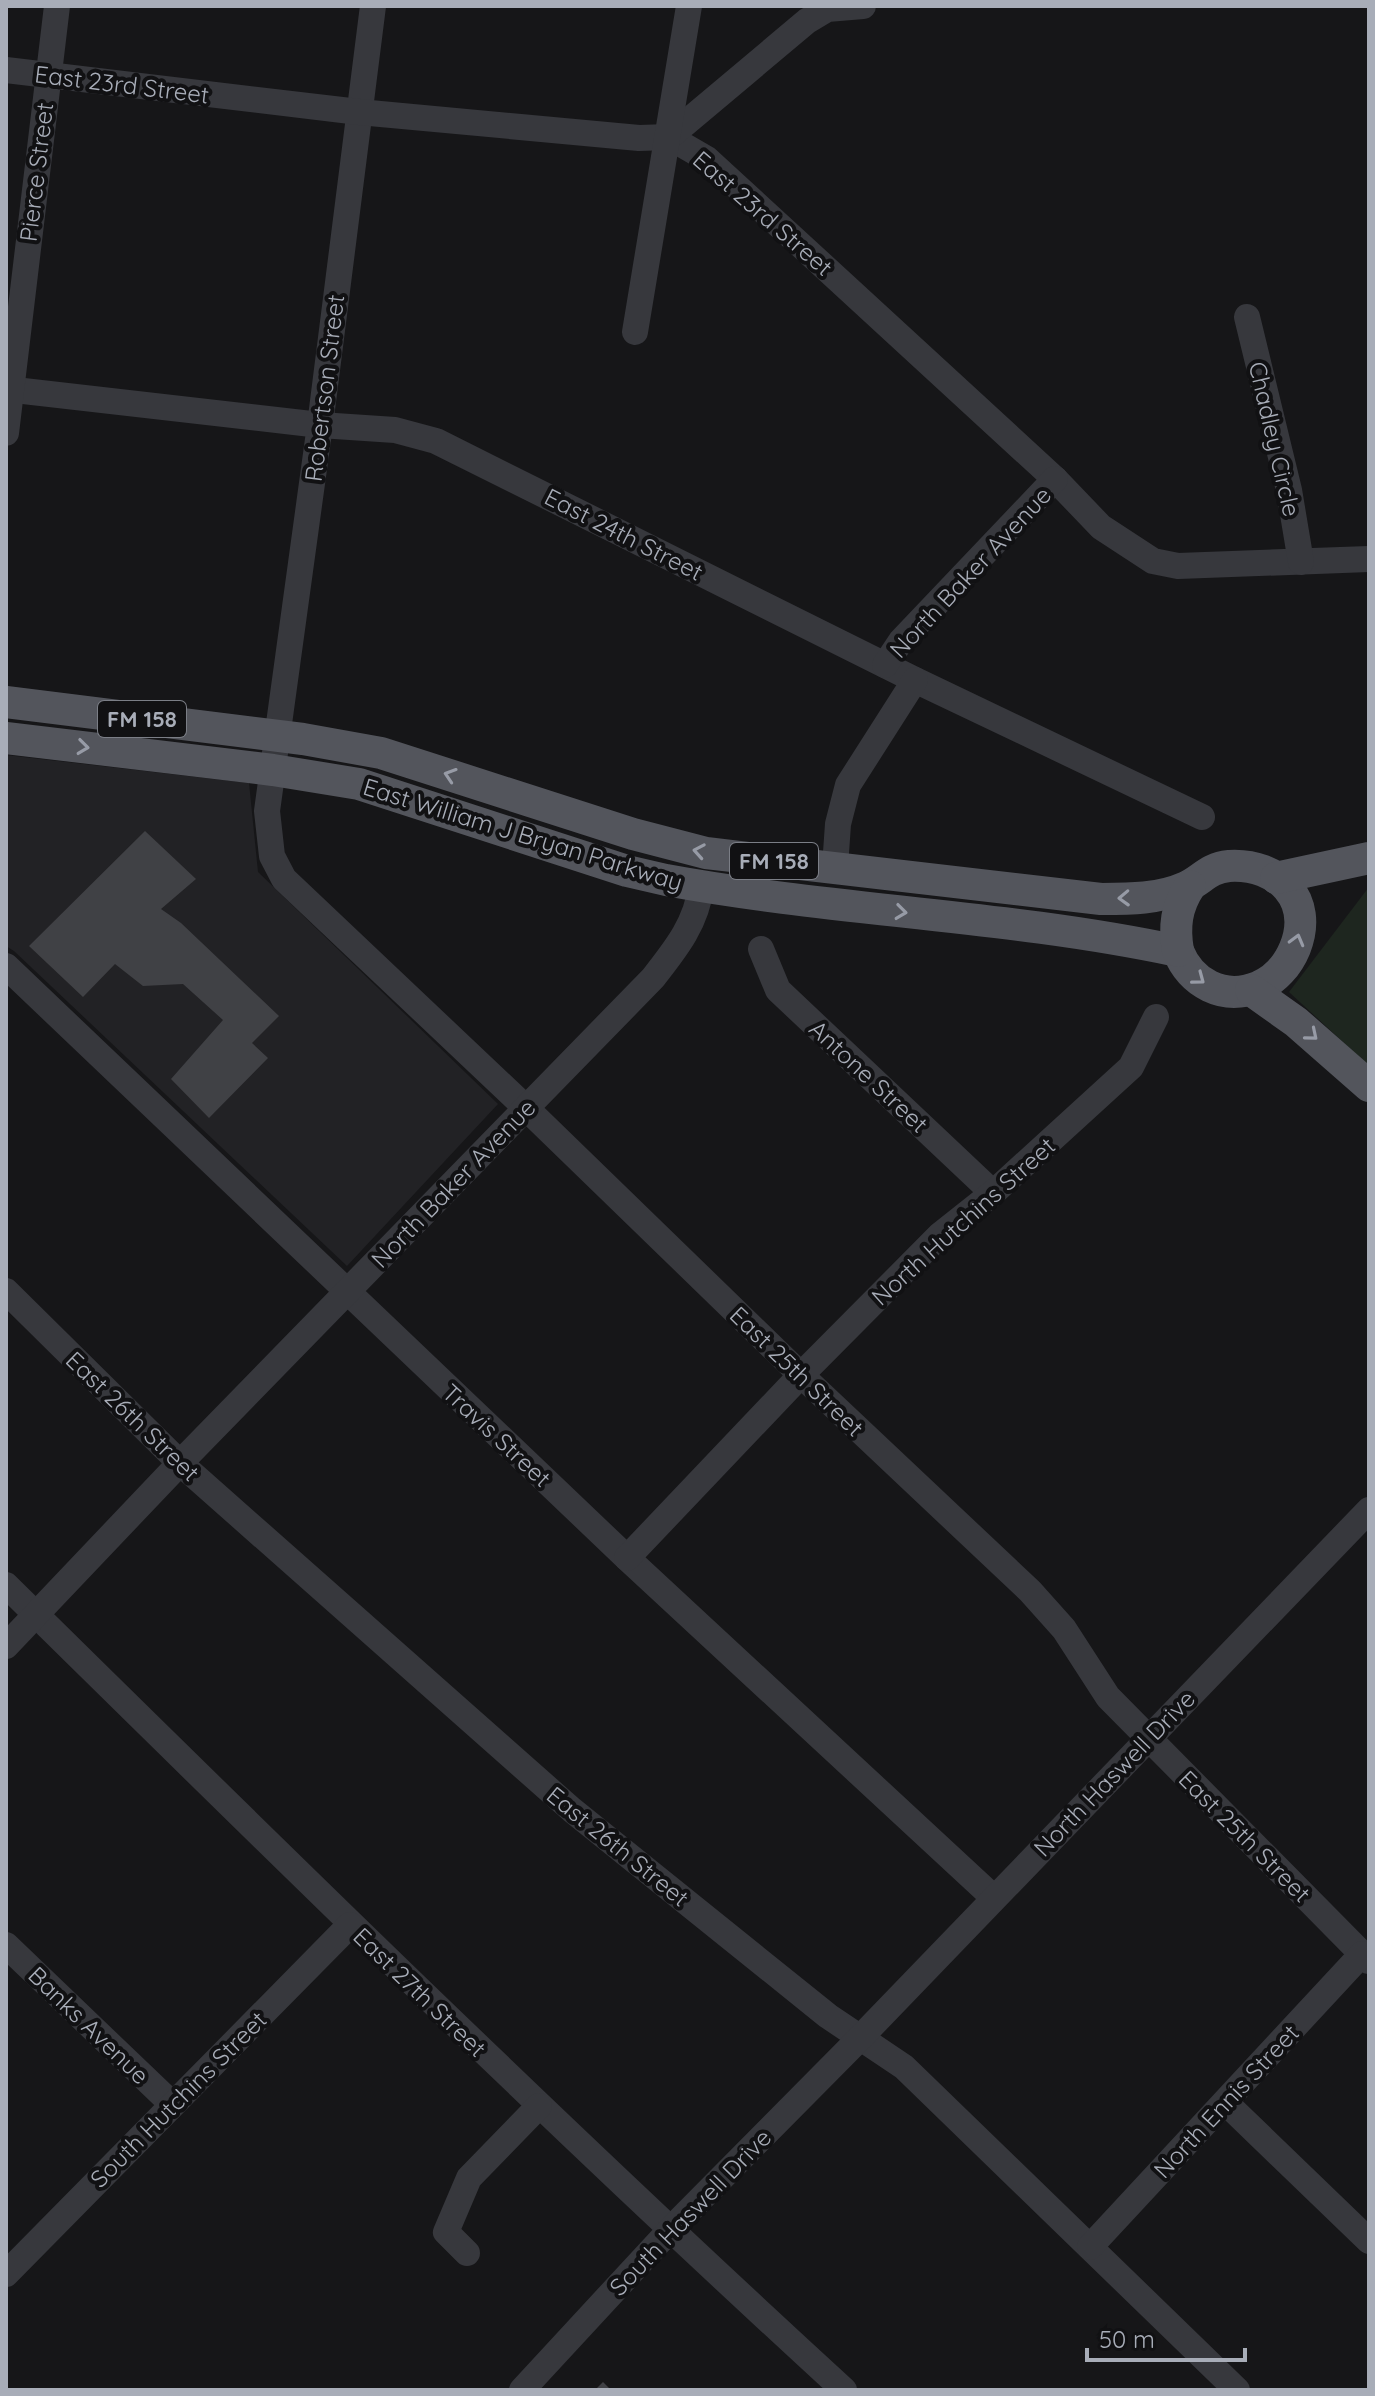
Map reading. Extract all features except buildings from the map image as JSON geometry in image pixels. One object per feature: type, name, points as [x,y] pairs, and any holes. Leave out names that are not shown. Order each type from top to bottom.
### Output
[{"type":"main road","name":"East William J Bryan Parkway","points":[[6,702],[277,736],[381,753],[675,847],[736,857],[1101,899],[1155,897],[1190,886],[1206,873],[1230,866],[1255,868],[1276,878],[1369,858]]},
{"type":"main road","name":"East William J Bryan Parkway","points":[[6,738],[273,770],[359,784],[627,871],[701,886],[1089,934],[1178,951]]},
{"type":"main road","points":[[1190,886],[1178,910],[1176,930],[1178,951],[1189,971],[1208,986],[1228,991],[1251,990],[1265,984],[1285,966],[1300,931],[1300,908],[1284,884],[1276,878]]},
{"type":"main road","points":[[1251,990],[1296,1022],[1369,1086]]},
{"type":"street","name":"Pierce Street","points":[[6,433],[8,389],[57,6]]},
{"type":"street","name":"Robertson Street","points":[[273,770],[373,6]]},
{"type":"street","points":[[635,332],[689,6]]},
{"type":"street","points":[[669,137],[807,21],[827,9],[863,6]]},
{"type":"street","name":"East 23rd Street","points":[[6,70],[359,112],[639,138],[669,137],[707,159],[1055,479],[1101,527],[1153,561],[1178,566],[1369,559]]},
{"type":"street","name":"Chadley Circle","points":[[1247,317],[1289,490],[1301,562]]},
{"type":"street","name":"East 24th Street","points":[[8,389],[320,425],[395,430],[436,441],[915,680],[1202,817]]},
{"type":"street","name":"North Baker Avenue","points":[[885,665],[901,641],[1055,479]]},
{"type":"street","name":"North Baker Avenue","points":[[835,867],[838,824],[848,785],[915,680]]},
{"type":"street","name":"East 25th Street","points":[[273,770],[267,811],[269,836],[272,856],[284,879],[1030,1591],[1064,1629],[1108,1697],[1150,1736],[1365,1958]]},
{"type":"street","name":"North Baker Avenue","points":[[6,1646],[653,978],[684,940],[701,886]]},
{"type":"street","name":"Antone Street","points":[[761,949],[778,990],[993,1193]]},
{"type":"street","name":"Travis Street","points":[[6,966],[627,1558],[994,1898]]},
{"type":"street","name":"North Hutchins Street","points":[[627,1558],[940,1235],[993,1193],[1131,1067],[1156,1017]]},
{"type":"street","name":"East 26th Street","points":[[6,1291],[180,1463],[572,1810],[828,2016],[904,2067],[1235,2389]]},
{"type":"street","name":"North Haswell Drive","points":[[861,2037],[1369,1510]]},
{"type":"street","name":"East 27th Street","points":[[6,1585],[350,1925],[670,2230],[844,2390]]},
{"type":"street","name":"South Hutchins Street","points":[[6,2274],[350,1925]]},
{"type":"street","name":"Banks Avenue","points":[[6,1945],[172,2104]]},
{"type":"street","name":"North Ennis Street","points":[[1090,2247],[1365,1958]]},
{"type":"street","name":"South Haswell Drive","points":[[522,2390],[670,2230],[861,2037]]},
{"type":"street","points":[[1226,2103],[1369,2241]]},
{"type":"street","points":[[467,2253],[446,2232],[469,2178],[539,2106]]},
{"type":"shaded area","points":[[6,755],[249,783],[258,872],[498,1104],[347,1266],[6,946]]},
{"type":"shaded area","points":[[1369,887],[1369,1066],[1289,992]]}]
